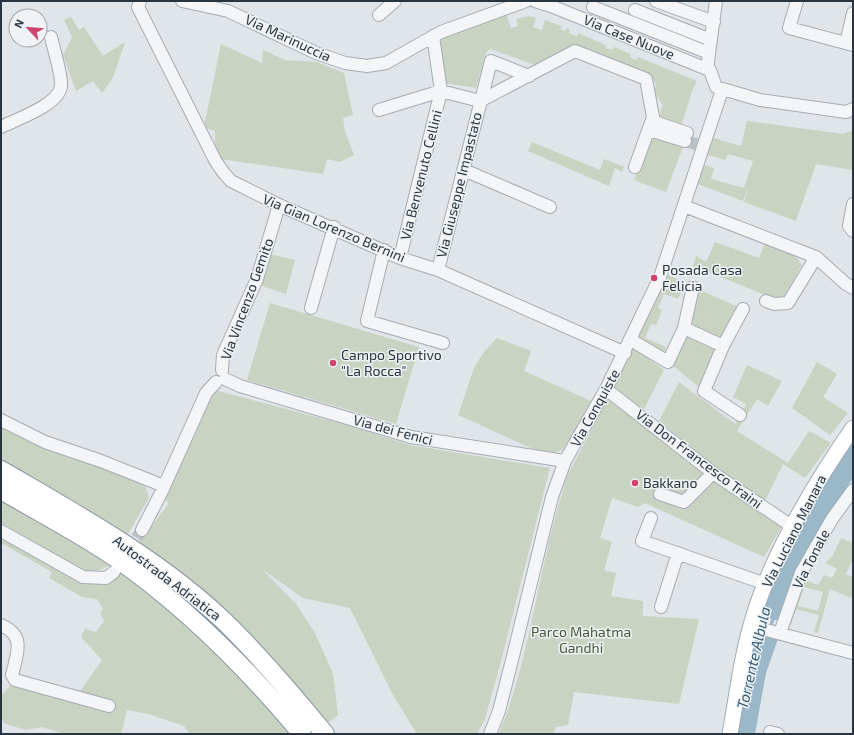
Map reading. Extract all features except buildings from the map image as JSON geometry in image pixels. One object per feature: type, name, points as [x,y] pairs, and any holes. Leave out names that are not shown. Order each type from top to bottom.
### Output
[{"type":"highway","name":"Autostrada Adriatica","points":[[1,470],[128,545],[224,621],[289,691],[325,734]]},
{"type":"highway","name":"Autostrada Adriatica","points":[[1,490],[115,557],[162,592],[208,632],[276,703],[302,734]]},
{"type":"main road","name":"Via Luciano Manara","points":[[730,734],[754,627],[766,584],[792,527],[823,473],[853,428]]},
{"type":"street","name":"Via Gian Lorenzo Bernini","points":[[139,1],[138,7],[220,169],[228,178],[280,205],[334,227],[400,258],[438,270],[625,353]]},
{"type":"street","name":"Via Marinuccia","points":[[182,1],[228,11],[306,49],[339,61],[356,65],[372,66],[386,63],[433,36],[526,1]]},
{"type":"street","points":[[379,15],[395,1]]},
{"type":"street","points":[[535,1],[552,3]]},
{"type":"street","points":[[656,1],[684,6],[714,22]]},
{"type":"street","points":[[716,1],[707,69],[710,70],[716,87],[722,90],[776,102],[846,112],[853,109]]},
{"type":"street","points":[[797,1],[789,28],[850,44],[853,13]]},
{"type":"street","name":"Via Case Nuove","points":[[552,3],[622,35],[707,69]]},
{"type":"street","points":[[622,35],[636,5],[711,40]]},
{"type":"street","points":[[593,7],[709,53]]},
{"type":"street","name":"Via Benvenuto Cellini","points":[[400,258],[441,91],[433,36]]},
{"type":"street","points":[[1,127],[51,102],[59,93],[61,83],[51,38]]},
{"type":"street","points":[[480,101],[574,51],[646,79],[653,118],[635,167]]},
{"type":"street","name":"Via Giuseppe Impastato","points":[[438,270],[491,61],[529,76]]},
{"type":"street","name":"Via Conquiste","points":[[490,734],[499,711],[552,497],[565,461],[625,353],[660,276],[713,113],[722,90]]},
{"type":"street","name":"Via Benvenuto Cellini","points":[[378,110],[441,91]]},
{"type":"street","name":"Via Giuseppe Impastato","points":[[441,91],[480,101]]},
{"type":"street","points":[[650,126],[686,137]]},
{"type":"street","points":[[464,170],[550,207]]},
{"type":"street","points":[[853,204],[848,226],[853,231]]},
{"type":"street","name":"Via Vincenzo Gemito","points":[[142,530],[164,486],[206,393],[221,377],[223,355],[257,279],[280,205]]},
{"type":"street","points":[[684,206],[816,257],[846,284],[853,288]]},
{"type":"street","points":[[311,308],[334,227]]},
{"type":"street","points":[[384,250],[367,321],[443,343]]},
{"type":"street","points":[[766,300],[774,304],[788,303],[816,257]]},
{"type":"street","points":[[631,340],[668,362],[684,328],[693,287]]},
{"type":"street","points":[[740,415],[704,391],[723,346],[742,309]]},
{"type":"street","points":[[684,328],[723,346]]},
{"type":"street","name":"Via dei Fenici","points":[[221,377],[240,386],[411,438],[565,461]]},
{"type":"street","name":"Via Don Francesco Traini","points":[[606,389],[713,473],[792,527]]},
{"type":"street","points":[[1,420],[50,444],[101,460],[164,486]]},
{"type":"street","points":[[660,494],[684,502],[713,473]]},
{"type":"street","name":"Via Tonale","points":[[780,633],[801,573],[832,519],[853,490]]},
{"type":"street","points":[[651,518],[642,541],[766,584]]},
{"type":"street","points":[[1,531],[83,577],[106,578],[114,572]]},
{"type":"street","points":[[660,607],[678,553]]},
{"type":"street","points":[[1,625],[11,629],[18,640],[18,652],[12,675],[15,680],[109,706]]},
{"type":"street","points":[[754,627],[853,653]]},
{"type":"green space","points":[[506,12],[511,28],[518,26],[516,19],[528,16],[536,18],[533,27],[542,30],[545,20],[562,26],[560,29],[565,31],[567,28],[570,30],[569,33],[577,36],[578,33],[606,45],[605,47],[612,50],[614,47],[631,54],[630,57],[636,60],[638,57],[697,81],[692,91],[681,127],[658,119],[663,105],[654,93],[656,85],[653,78],[571,45],[538,66],[490,49],[487,51],[476,88],[444,83],[437,36]]},
{"type":"green space","points":[[71,17],[79,30],[84,27],[103,56],[125,42],[113,78],[102,93],[93,81],[76,91],[63,55],[72,37],[64,20]]},
{"type":"green space","points":[[221,44],[262,63],[263,50],[285,60],[317,62],[344,73],[353,115],[343,118],[345,131],[354,155],[340,162],[327,159],[323,174],[221,159],[215,146],[215,131],[204,127]]},
{"type":"green space","points":[[747,121],[843,134],[853,130],[853,170],[816,164],[796,221],[744,202],[748,187],[743,201],[695,183],[702,164],[714,168],[711,179],[744,188],[753,161],[728,154],[725,160],[705,154],[710,137],[741,146]]},
{"type":"green space","points":[[650,138],[683,147],[666,192],[634,180]]},
{"type":"green space","points":[[532,142],[600,170],[604,159],[624,167],[622,172],[615,168],[609,186],[528,151]]},
{"type":"green space","points":[[766,241],[791,250],[802,265],[783,298],[775,299],[693,266],[696,256],[706,262],[715,242],[759,258]]},
{"type":"green space","points":[[270,254],[295,260],[286,294],[260,285]]},
{"type":"green space","points":[[666,274],[685,283],[678,299],[664,294],[658,308],[662,310],[656,325],[651,324],[645,338],[666,347],[664,354],[636,338]]},
{"type":"green space","points":[[693,287],[743,309],[725,341],[686,322]]},
{"type":"green space","name":"Campo Sportivo \"La Rocca\"","points":[[270,303],[419,347],[396,424],[247,380]]},
{"type":"green space","points":[[684,328],[723,346],[704,391],[668,362]]},
{"type":"green space","points":[[497,338],[531,351],[524,371],[591,401],[573,437],[562,450],[552,453],[533,449],[458,415],[474,368],[483,353]]},
{"type":"green space","points":[[633,347],[664,370],[644,409],[611,388]]},
{"type":"green space","points":[[817,362],[837,374],[823,397],[848,413],[830,435],[792,408]]},
{"type":"green space","points":[[747,365],[782,381],[768,406],[757,399],[737,431],[788,463],[809,431],[831,443],[805,478],[783,464],[765,501],[714,465],[659,421],[679,382],[735,424],[746,404],[733,397]]},
{"type":"green space","points":[[214,390],[343,424],[410,445],[550,468],[500,665],[485,719],[477,734],[417,734],[392,693],[350,608],[303,598],[262,569],[296,604],[315,633],[333,674],[338,715],[313,734],[190,734],[184,726],[148,714],[127,710],[121,734],[64,734],[42,727],[25,730],[4,723],[1,718],[1,696],[15,680],[77,696],[102,660],[81,637],[85,629],[96,632],[104,621],[100,613],[103,609],[97,599],[82,597],[49,578],[52,572],[1,543],[1,531],[88,581],[116,574],[169,503],[163,498]]},
{"type":"green space","name":"Parco Mahatma Gandhi","points":[[606,399],[659,436],[686,458],[684,460],[782,526],[764,557],[645,503],[638,507],[612,498],[600,538],[612,542],[604,570],[616,573],[611,596],[643,601],[643,616],[699,619],[679,704],[574,692],[568,725],[556,727],[553,734],[499,734],[519,674],[547,549],[565,482]]},
{"type":"green space","points":[[1,420],[125,470],[145,485],[149,498],[109,566],[94,572],[83,571],[1,523]]},
{"type":"green space","points":[[841,538],[853,543],[853,558],[846,574],[853,577],[853,593],[851,598],[830,589],[818,633],[814,632],[819,615],[796,609],[791,625],[787,624],[802,579],[818,585],[824,575],[832,578],[837,569],[825,563],[832,557]],"holes":[[[804,587],[823,592],[818,611],[798,606]]]},
{"type":"water","points":[[853,435],[853,478],[822,526],[793,577],[779,621],[758,615],[806,508]]},
{"type":"water","points":[[755,627],[780,633],[766,673],[755,734],[735,734]]},
{"type":"waterway","name":"Torrente Albula","points":[[770,628],[774,616]]},
{"type":"tunnel","points":[[685,141],[703,146]]},
{"type":"tunnel","points":[[127,553],[142,530]]},
{"type":"place","name":"Posada Casa Felicia","points":[[654,278]]},
{"type":"place","name":"Campo Sportivo \"La Rocca\"","points":[[333,363]]},
{"type":"place","name":"Bakkano","points":[[635,483]]}]
